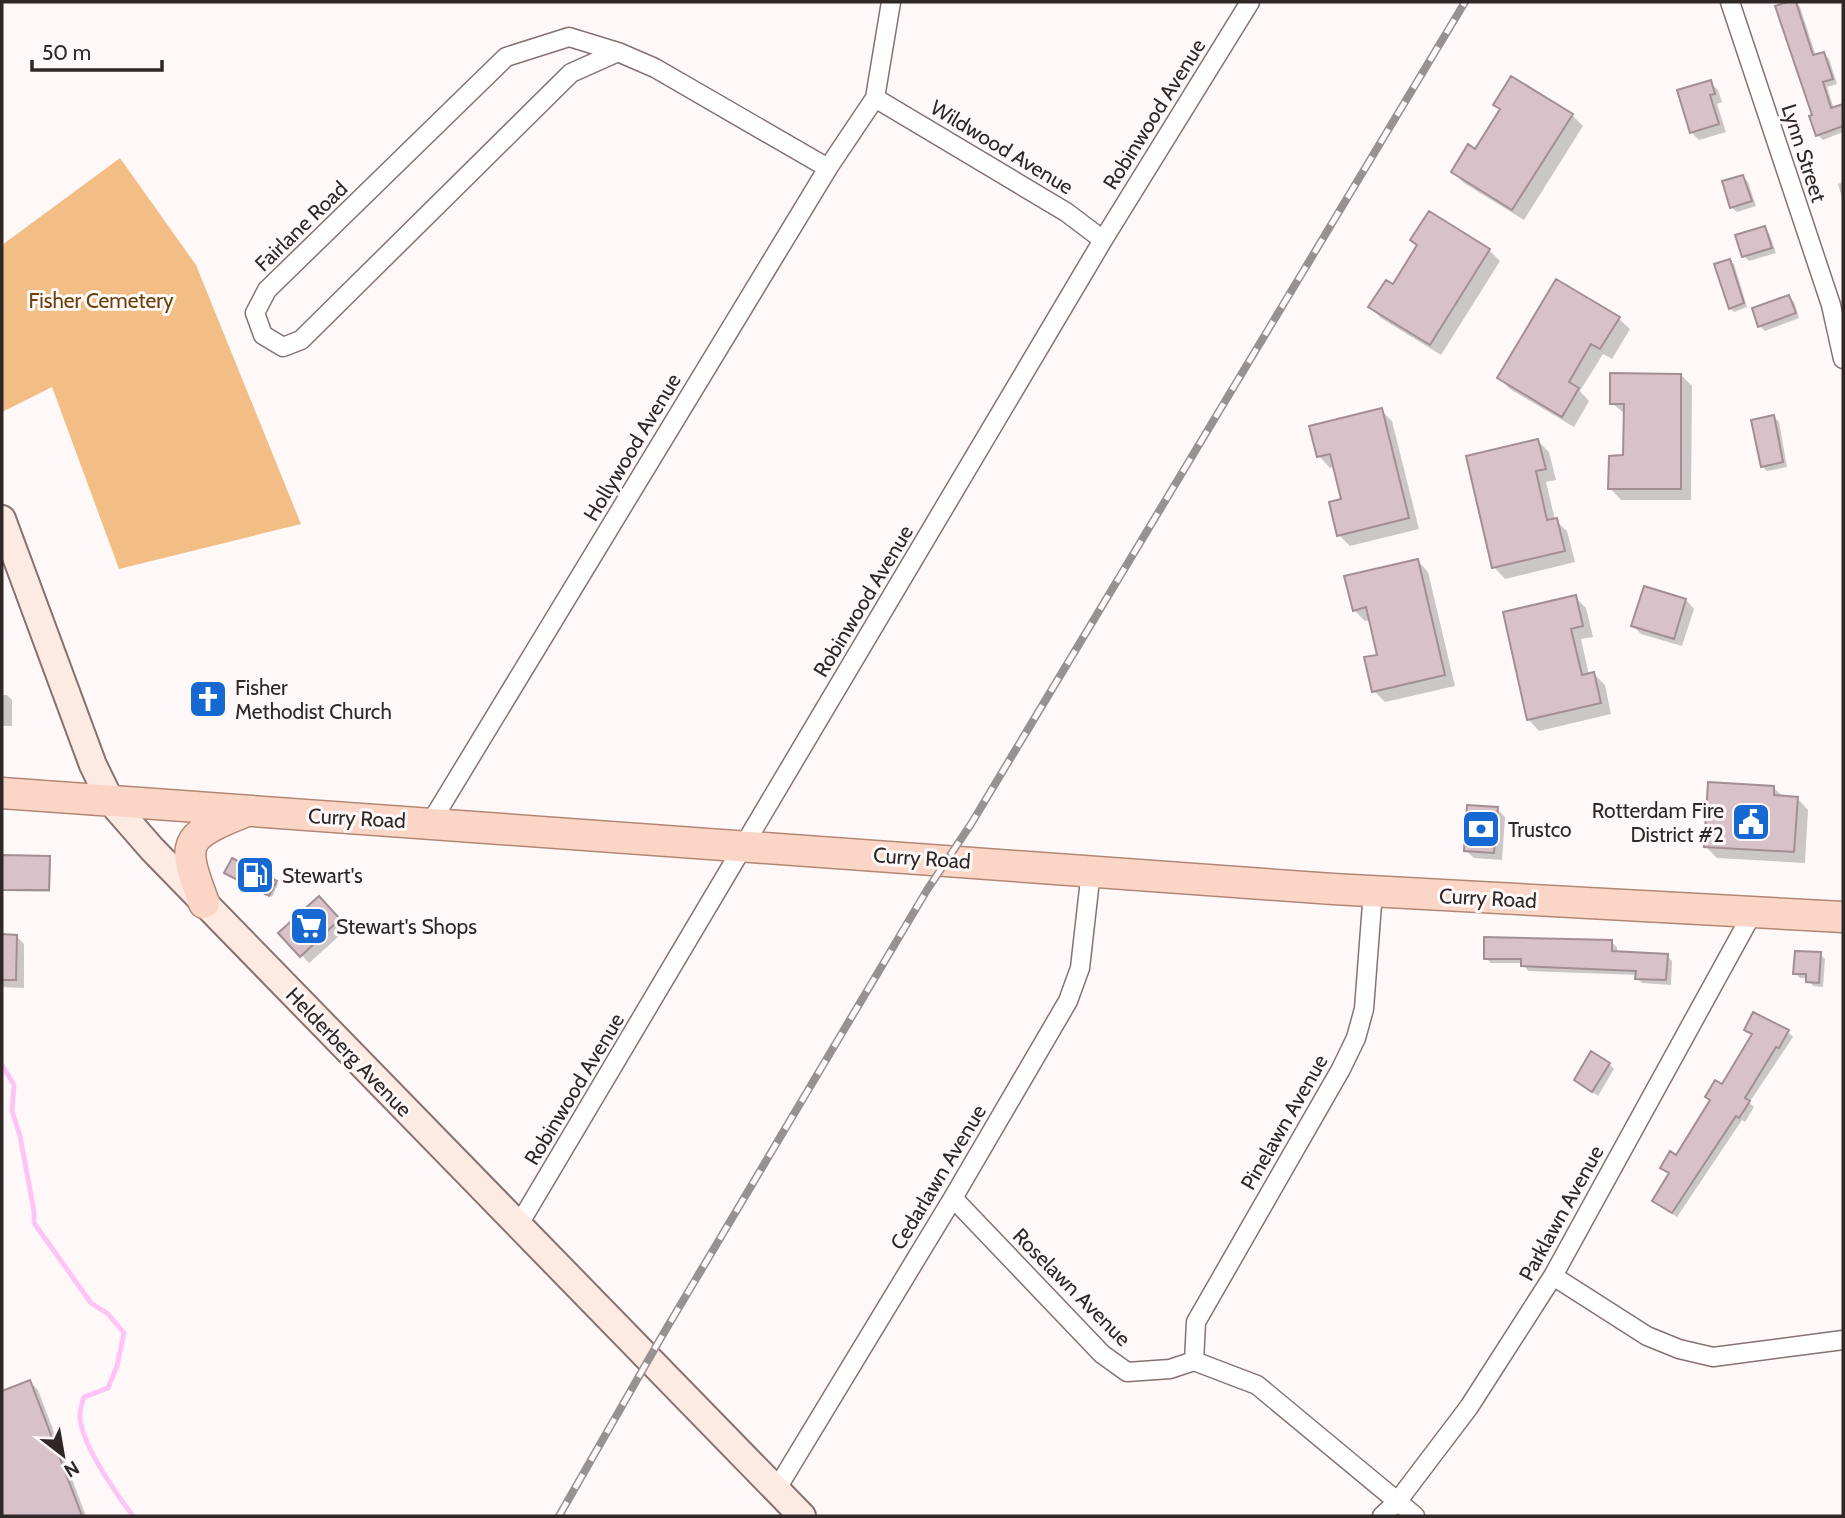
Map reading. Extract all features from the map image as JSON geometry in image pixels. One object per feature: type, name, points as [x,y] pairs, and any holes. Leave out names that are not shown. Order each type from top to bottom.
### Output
[{"type":"main road","name":"Curry Road","points":[[2,793],[1373,891],[1843,917]]},
{"type":"main road","points":[[204,903],[189,863],[191,846],[197,836],[210,826],[246,812]]},
{"type":"street","points":[[875,98],[891,2]]},
{"type":"street","name":"Robinwood Avenue","points":[[518,1226],[1103,240],[1250,2]]},
{"type":"street","name":"Lynn Street","points":[[1730,2],[1831,305],[1843,359]]},
{"type":"street","name":"Fairlane Road","points":[[618,52],[570,73],[301,340],[283,347],[263,335],[255,313],[267,290],[506,57],[569,37],[618,52],[655,68],[828,169]]},
{"type":"street","name":"Hollywood Avenue","points":[[431,822],[828,169],[875,98]]},
{"type":"street","name":"Wildwood Avenue","points":[[875,98],[1066,212],[1103,240]]},
{"type":"street","name":"Helderberg Avenue","points":[[2,519],[93,765],[111,802],[204,903],[802,1516]]},
{"type":"street","name":"Cedarlawn Avenue","points":[[776,1490],[953,1198],[1068,1001],[1080,968],[1091,871]]},
{"type":"street","name":"Pinelawn Avenue","points":[[1194,1362],[1196,1322],[1341,1069],[1356,1038],[1364,1009],[1373,891]]},
{"type":"street","name":"Parklawn Avenue","points":[[1382,1516],[1397,1502],[1469,1407],[1553,1276],[1752,914]]},
{"type":"street","name":"Roselawn Avenue","points":[[953,1198],[1102,1354],[1127,1372],[1170,1369],[1194,1362]]},
{"type":"street","points":[[1553,1276],[1647,1336],[1679,1349],[1713,1357],[1821,1345],[1843,1340]]},
{"type":"street","points":[[1194,1362],[1258,1385],[1415,1516]]},
{"type":"green space","name":"Fisher Cemetery","points":[[120,158],[196,265],[301,524],[119,569],[52,387],[2,412],[2,245]]},
{"type":"building","points":[[1796,2],[1813,55],[1824,52],[1833,79],[1823,82],[1831,108],[1843,104],[1843,126],[1816,136],[1809,116],[1812,115],[1775,6]]},
{"type":"building","points":[[1511,76],[1573,114],[1512,210],[1451,172],[1468,144],[1475,149],[1500,109],[1493,105]]},
{"type":"building","points":[[1711,80],[1715,94],[1710,95],[1719,124],[1690,133],[1677,90]]},
{"type":"building","points":[[1743,175],[1752,201],[1730,208],[1722,181]]},
{"type":"building","points":[[1429,211],[1490,249],[1430,345],[1368,307],[1386,280],[1393,284],[1417,245],[1410,240]]},
{"type":"building","points":[[1765,226],[1772,248],[1742,257],[1735,235]]},
{"type":"building","points":[[1730,259],[1744,303],[1729,309],[1714,264]]},
{"type":"building","points":[[1556,279],[1620,317],[1600,349],[1591,344],[1569,382],[1579,388],[1562,417],[1497,378]]},
{"type":"building","points":[[1789,295],[1796,313],[1758,327],[1752,308]]},
{"type":"building","points":[[1610,373],[1681,374],[1681,489],[1608,489],[1609,456],[1623,455],[1624,404],[1610,404]]},
{"type":"building","points":[[1382,408],[1409,518],[1337,536],[1329,502],[1341,499],[1330,454],[1317,457],[1309,426]]},
{"type":"building","points":[[1774,415],[1783,462],[1761,467],[1751,420]]},
{"type":"building","points":[[1538,439],[1546,469],[1536,471],[1547,520],[1557,518],[1565,551],[1492,568],[1466,456]]},
{"type":"building","points":[[1418,559],[1445,675],[1372,692],[1364,657],[1377,655],[1366,607],[1353,611],[1344,576]]},
{"type":"building","points":[[1644,586],[1686,599],[1674,639],[1631,626]]},
{"type":"building","points":[[1576,595],[1583,626],[1571,629],[1582,675],[1594,672],[1601,703],[1527,720],[1503,612]]},
{"type":"building","name":"Rotterdam Fire District #2","points":[[1708,782],[1774,786],[1774,795],[1798,797],[1794,852],[1704,847]]},
{"type":"building","name":"Trustco","points":[[1467,805],[1498,807],[1494,853],[1464,851]]},
{"type":"building","points":[[2,855],[50,856],[49,890],[2,890]]},
{"type":"building","points":[[232,858],[277,881],[269,896],[224,873]]},
{"type":"building","name":"Stewart's Shops","points":[[319,896],[340,919],[300,957],[278,933]]},
{"type":"building","points":[[2,934],[17,935],[16,980],[2,980]]},
{"type":"building","points":[[1484,937],[1612,940],[1612,951],[1668,954],[1666,980],[1635,979],[1636,971],[1521,966],[1521,959],[1484,959]]},
{"type":"building","points":[[1795,951],[1821,952],[1819,983],[1806,982],[1806,974],[1793,974]]},
{"type":"building","points":[[1753,1012],[1789,1030],[1745,1098],[1750,1101],[1739,1118],[1736,1116],[1672,1213],[1652,1201],[1669,1173],[1660,1168],[1670,1151],[1676,1155],[1710,1100],[1705,1097],[1715,1080],[1722,1084],[1752,1034],[1744,1030]]},
{"type":"building","points":[[1591,1051],[1610,1063],[1592,1092],[1574,1080]]},
{"type":"building","points":[[30,1380],[82,1516],[2,1516],[2,1391]]},
{"type":"waterway","points":[[2,1065],[14,1085],[12,1111],[20,1136],[34,1223],[91,1303],[108,1314],[124,1333],[117,1366],[108,1388],[84,1397],[80,1416],[87,1443],[94,1457],[133,1516]]},
{"type":"railway","points":[[559,1516],[662,1336],[927,890],[971,824],[1465,2]]},
{"type":"place","name":"Fisher Methodist Church","points":[[208,699]]},
{"type":"place","name":"Rotterdam Fire District #2","points":[[1751,822]]},
{"type":"place","name":"Trustco","points":[[1481,829]]},
{"type":"place","name":"Stewart's","points":[[255,875]]},
{"type":"place","name":"Stewart's Shops","points":[[309,926]]}]
